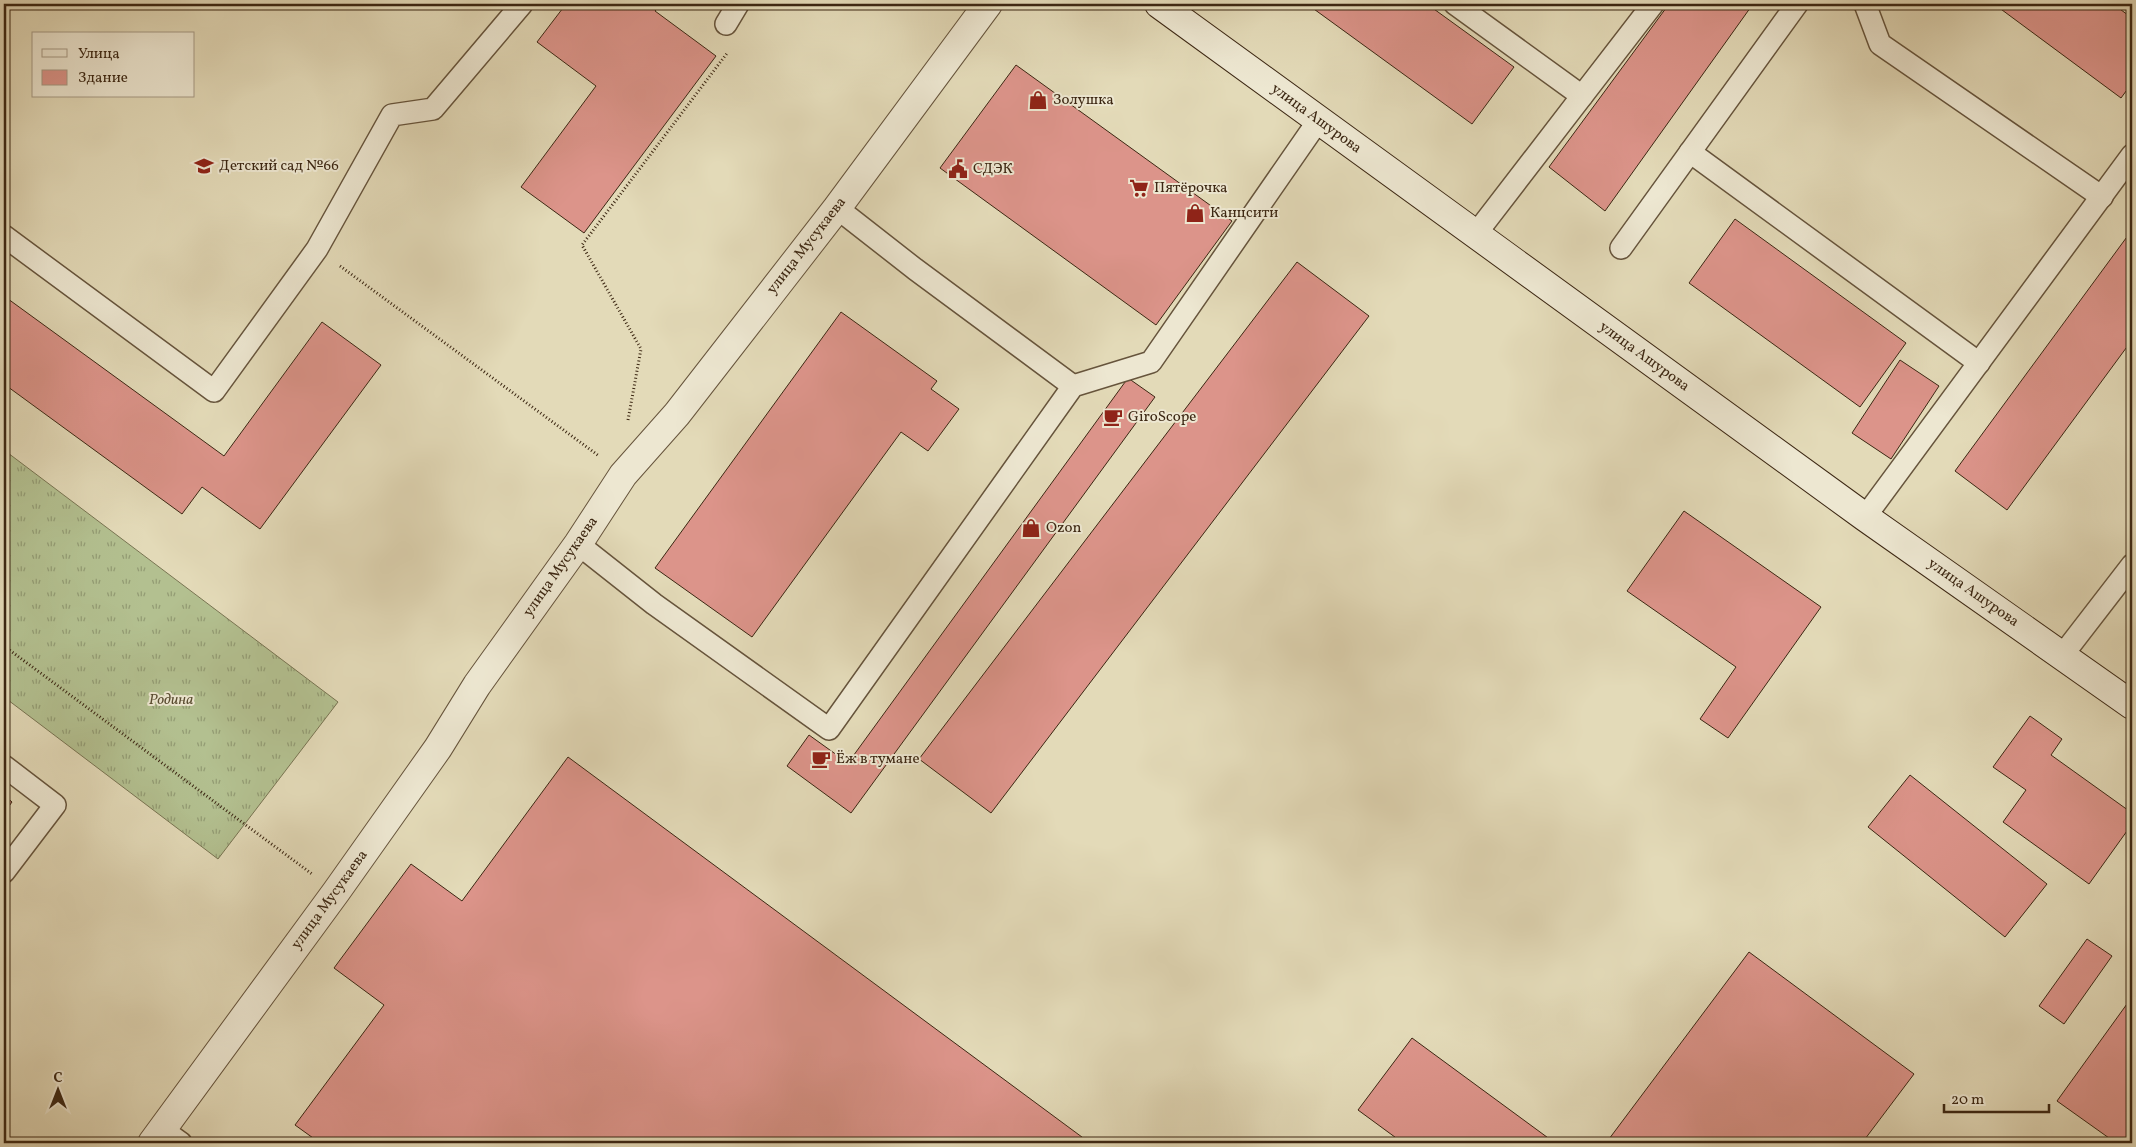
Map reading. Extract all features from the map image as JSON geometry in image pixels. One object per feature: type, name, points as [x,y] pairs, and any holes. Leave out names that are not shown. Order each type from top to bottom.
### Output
[{"type":"street","name":"улица Мусукаева","points":[[166,1139],[438,748],[477,685],[578,544],[623,475],[677,414],[837,208],[988,4]]},
{"type":"street","name":"улица Ашурова","points":[[1158,4],[1865,517],[2132,705]]},
{"type":"lane","points":[[4,236],[214,391],[317,249],[392,115],[432,109],[522,4]]},
{"type":"lane","points":[[726,24],[738,4]]},
{"type":"lane","points":[[1455,4],[1582,96]]},
{"type":"lane","points":[[1475,235],[1653,4]]},
{"type":"lane","points":[[1621,248],[1797,4]]},
{"type":"lane","points":[[1865,4],[1880,44],[2102,197]]},
{"type":"lane","points":[[578,544],[654,604],[829,729],[1073,386],[1151,362],[1318,120]]},
{"type":"lane","points":[[1690,152],[1979,363]]},
{"type":"lane","points":[[1865,517],[2132,156]]},
{"type":"lane","points":[[837,208],[915,269],[1073,386]]},
{"type":"lane","points":[[2062,656],[2132,565]]},
{"type":"lane","points":[[4,766],[55,805],[4,872]]},
{"type":"path","points":[[628,423],[641,349],[582,245],[727,55],[730,46],[725,35],[726,24]]},
{"type":"path","points":[[317,249],[623,475]]},
{"type":"path","points":[[4,646],[336,892]]},
{"type":"green space","name":"Родина","points":[[4,450],[338,702],[218,859],[4,697]]},
{"type":"building","points":[[566,4],[661,4],[655,11],[716,56],[584,233],[521,187],[596,86],[537,42]]},
{"type":"building","points":[[1307,4],[1427,4],[1514,67],[1472,124]]},
{"type":"building","points":[[1669,4],[1753,4],[1605,211],[1549,167]]},
{"type":"building","points":[[1994,4],[2113,4],[2132,18],[2132,83],[2121,98]]},
{"type":"building","points":[[1016,65],[1232,221],[1156,325],[940,168]]},
{"type":"building","points":[[1735,219],[1906,343],[1860,407],[1689,283]]},
{"type":"building","points":[[2132,230],[2132,340],[2007,510],[1955,471]]},
{"type":"building","points":[[1297,262],[1369,316],[991,813],[919,759]]},
{"type":"building","points":[[4,296],[224,456],[322,322],[381,365],[260,529],[202,487],[182,514],[4,384]]},
{"type":"building","points":[[841,312],[937,381],[931,389],[959,409],[928,451],[901,432],[752,637],[655,568]]},
{"type":"building","points":[[1900,360],[1939,386],[1891,459],[1852,433]]},
{"type":"building","points":[[1128,378],[1155,397],[851,813],[787,766],[809,735],[848,763]]},
{"type":"building","points":[[1684,511],[1821,607],[1728,738],[1700,719],[1736,667],[1627,591]]},
{"type":"building","points":[[2030,716],[2062,739],[2051,755],[2132,813],[2132,824],[2089,884],[2003,822],[2026,790],[1993,767]]},
{"type":"building","points":[[568,757],[1090,1143],[320,1143],[295,1125],[384,1005],[334,968],[411,864],[462,901]]},
{"type":"building","points":[[1910,775],[2047,884],[2005,937],[1868,827]]},
{"type":"building","points":[[4,795],[12,802],[4,813]]},
{"type":"building","points":[[2087,939],[2112,956],[2064,1024],[2039,1006]]},
{"type":"building","points":[[1749,952],[1914,1074],[1862,1143],[1606,1143]]},
{"type":"building","points":[[2132,997],[2132,1143],[2116,1143],[2057,1101]]},
{"type":"building","points":[[1412,1038],[1555,1143],[1403,1143],[1358,1110]]},
{"type":"place","name":"Золушка","points":[[1038,100]]},
{"type":"place","name":"Детский сад №66","points":[[204,166]]},
{"type":"place","name":"СДЭК","points":[[958,169]]},
{"type":"place","name":"Пятёрочка","points":[[1139,188]]},
{"type":"place","name":"Канцсити","points":[[1195,213]]},
{"type":"place","name":"GiroScope","points":[[1113,417]]},
{"type":"place","name":"Ozon","points":[[1031,528]]},
{"type":"place","name":"Ёж в тумане","points":[[821,759]]}]
